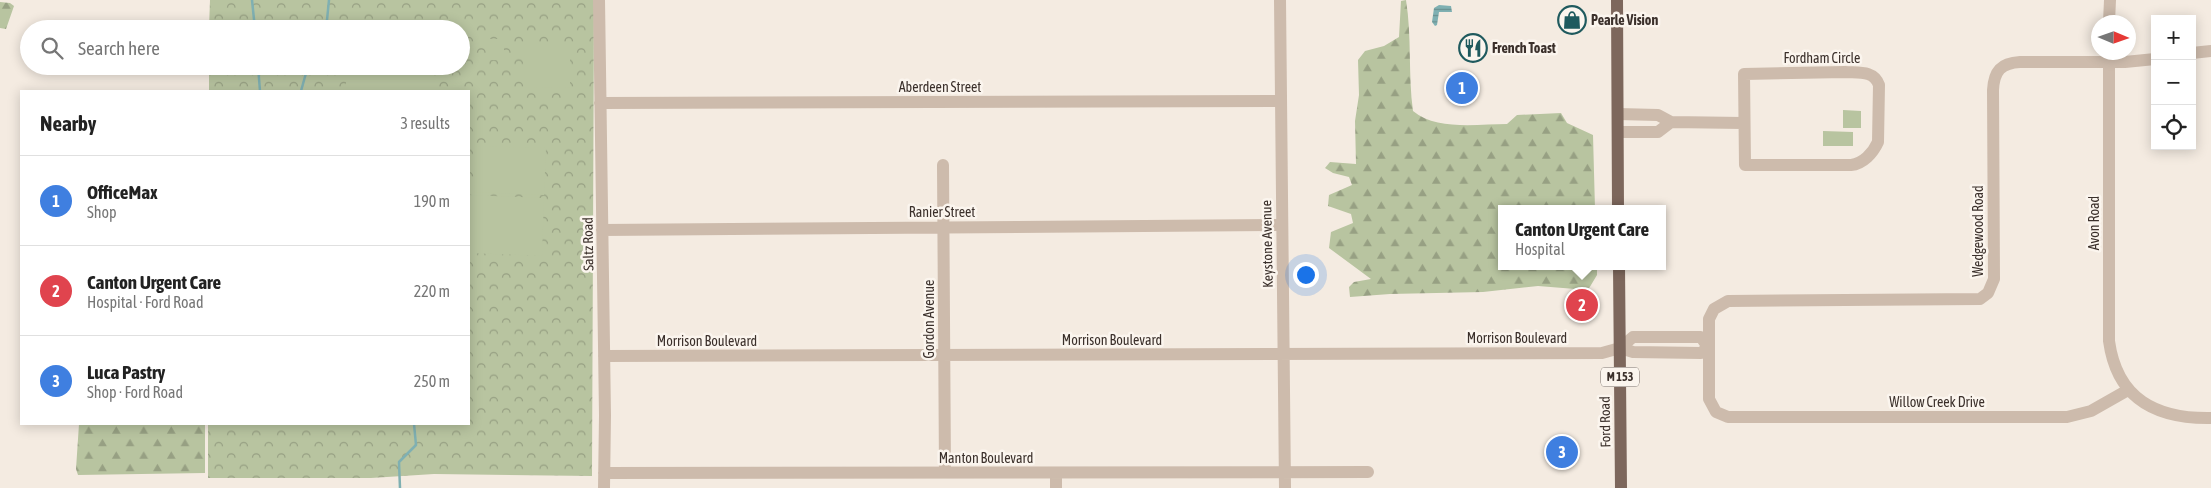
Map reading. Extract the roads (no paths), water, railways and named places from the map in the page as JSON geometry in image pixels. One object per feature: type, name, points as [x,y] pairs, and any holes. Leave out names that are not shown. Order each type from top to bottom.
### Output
[{"type":"main road","points":[[1617,0],[1618,205]]},
{"type":"main road","name":"Ford Road","points":[[1619,270],[1621,488]]},
{"type":"street","name":"Saltz Road","points":[[599,0],[604,488]]},
{"type":"street","name":"Keystone Avenue","points":[[1280,0],[1285,488]]},
{"type":"street","points":[[2109,15],[2110,0]]},
{"type":"street","points":[[2196,53],[2211,51]]},
{"type":"street","name":"Wedgewood Road","points":[[1708,347],[1712,313],[1718,305],[1728,301],[1974,301],[1985,296],[1991,289],[1994,279],[1993,90],[1996,73],[2002,66],[2010,63],[2091,58]]},
{"type":"street","name":"Wedgewood Road","points":[[2136,58],[2151,59]]},
{"type":"street","name":"Avon Road","points":[[2109,60],[2108,341],[2114,366],[2128,390]]},
{"type":"street","name":"Fordham Circle","points":[[1864,73],[1875,77],[1878,82],[1878,142],[1868,156],[1855,164],[1745,165],[1743,122],[1744,74],[1864,73]]},
{"type":"street","name":"Aberdeen Street","points":[[600,103],[1281,101]]},
{"type":"street","points":[[1618,114],[1658,114],[1672,122],[1743,122]]},
{"type":"street","points":[[1618,132],[1658,132],[1672,122]]},
{"type":"street","name":"Gordon Avenue","points":[[943,165],[945,472]]},
{"type":"street","name":"Ranier Street","points":[[602,230],[1282,225]]},
{"type":"street","points":[[1620,348],[1633,352],[1701,353],[1708,347]]},
{"type":"street","name":"Willow Creek Drive","points":[[1708,347],[1710,402],[1716,412],[1728,416],[2066,417],[2091,411],[2128,390]]},
{"type":"street","name":"Morrison Boulevard","points":[[604,356],[1602,353],[1620,348]]},
{"type":"street","points":[[2128,390],[2144,403],[2165,413],[2180,418],[2211,418]]},
{"type":"street","name":"Manton Boulevard","points":[[604,473],[1368,472]]},
{"type":"street","points":[[1056,473],[1056,488]]},
{"type":"water","points":[[1439,5],[1451,6],[1452,12],[1439,12],[1437,25],[1435,26],[1432,22],[1434,8]]},
{"type":"waterway","points":[[252,0],[254,20]]},
{"type":"waterway","points":[[327,20],[329,0]]},
{"type":"waterway","points":[[259,75],[260,90]]},
{"type":"waterway","points":[[301,90],[305,75]]},
{"type":"waterway","points":[[400,488],[399,462],[416,445],[414,425]]},
{"type":"place","name":"Pearle Vision","points":[[1572,20]]},
{"type":"place","name":"French Toast","points":[[1473,48]]},
{"type":"place","name":"OfficeMax","points":[[1462,88]]},
{"type":"place","name":"Canton Urgent Care","points":[[1582,305]]},
{"type":"place","name":"Luca Pastry","points":[[1562,452]]}]
